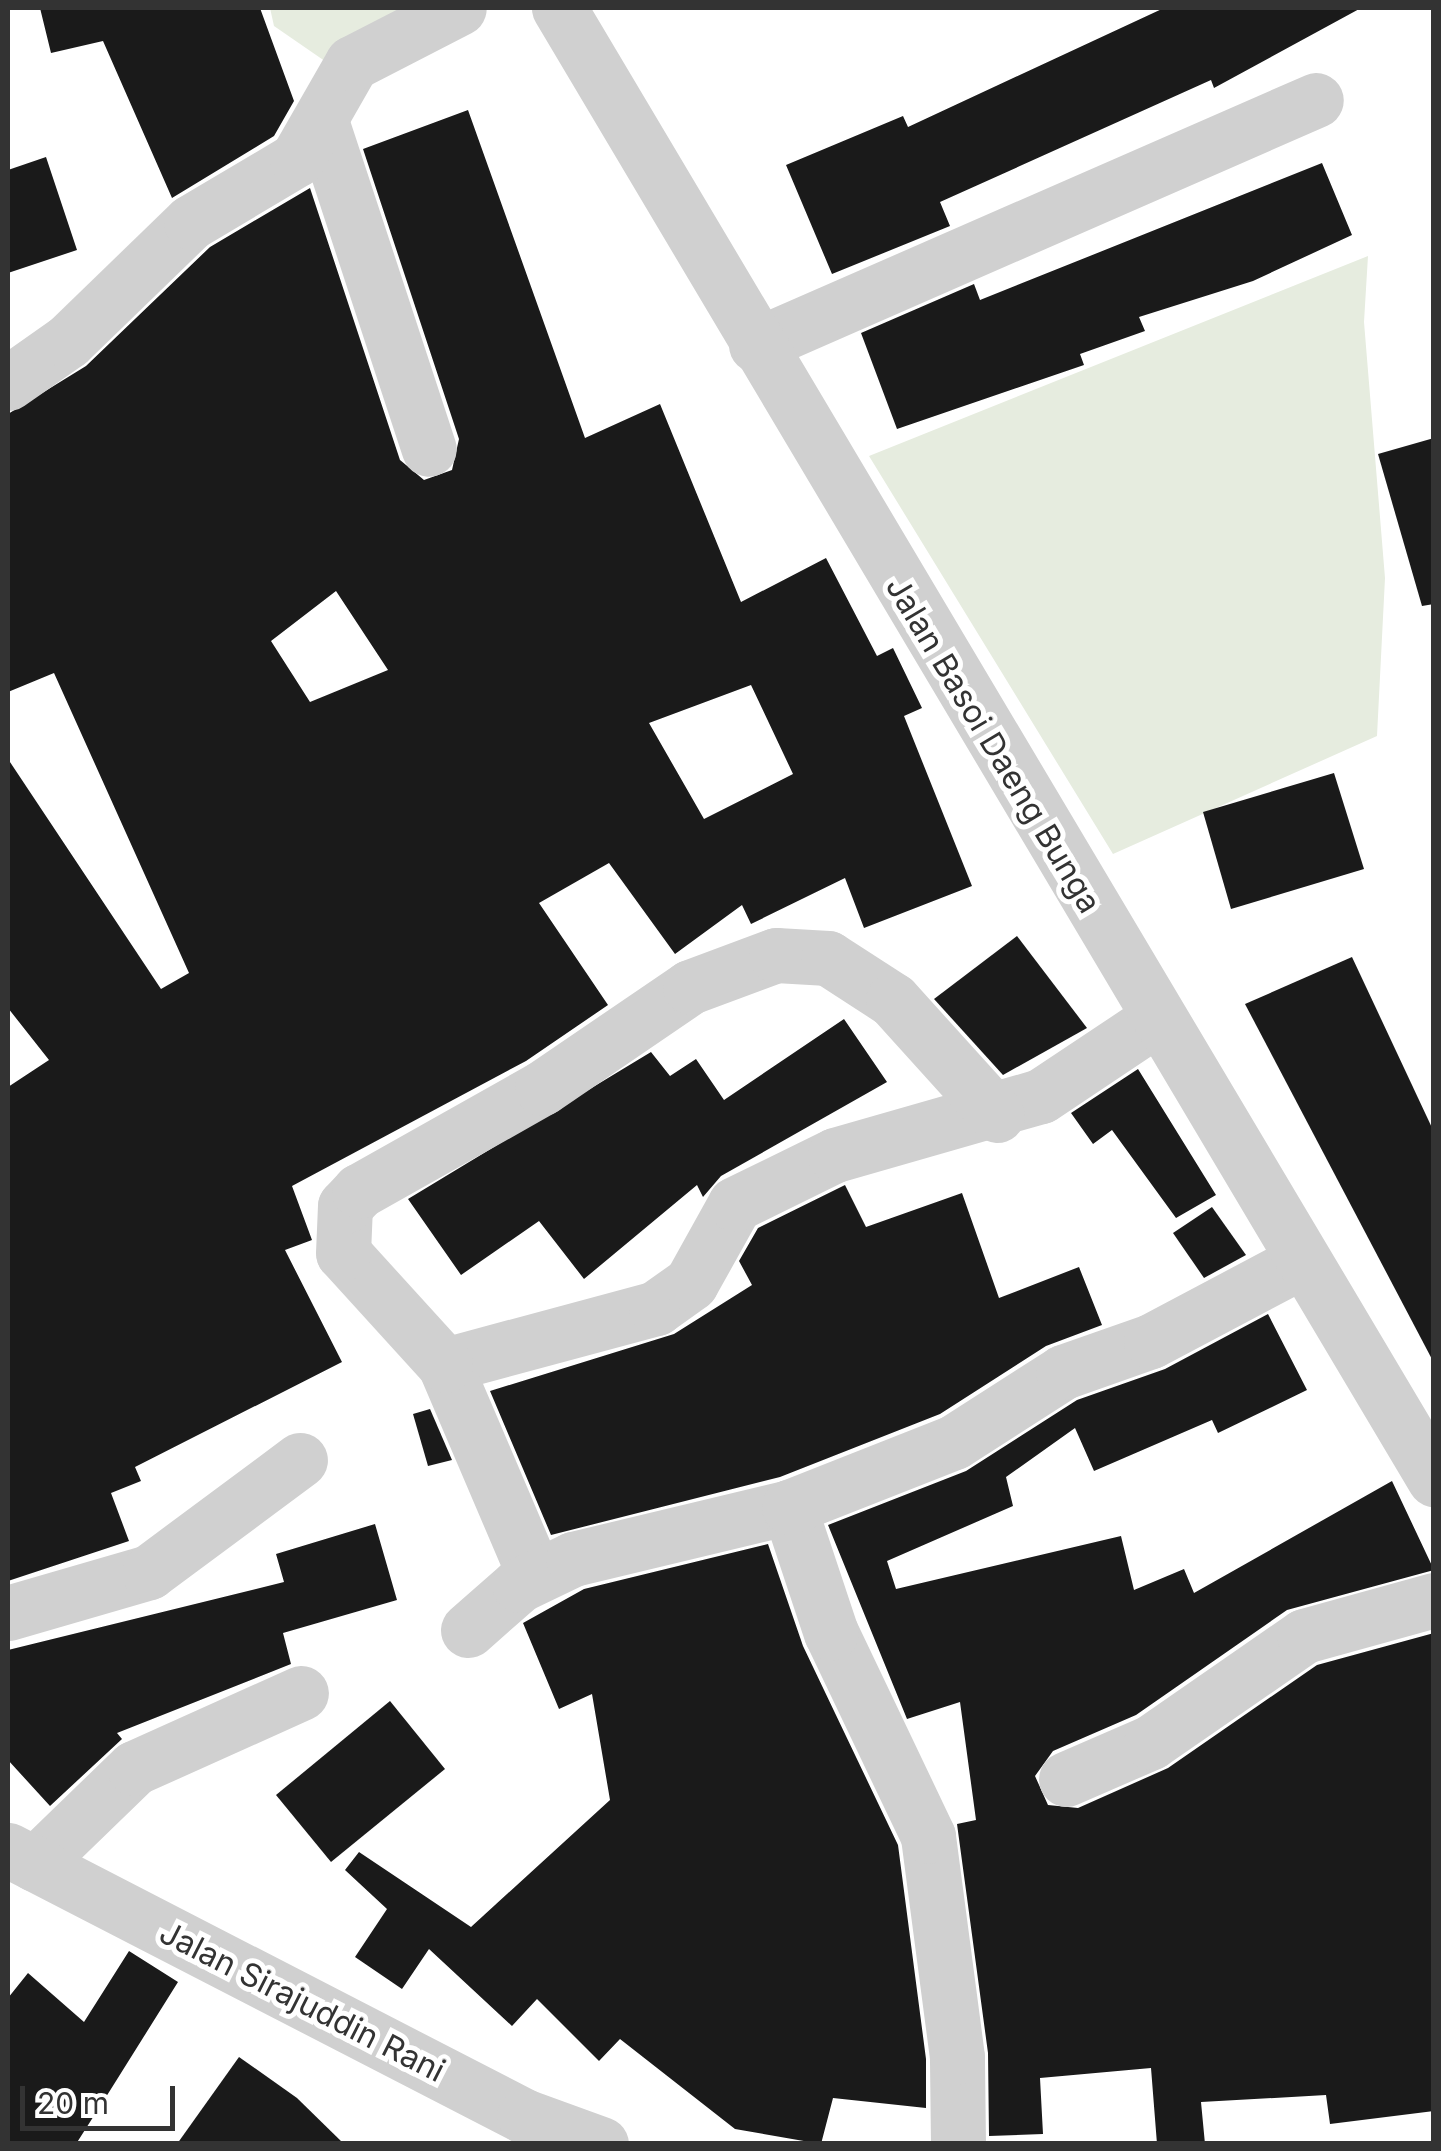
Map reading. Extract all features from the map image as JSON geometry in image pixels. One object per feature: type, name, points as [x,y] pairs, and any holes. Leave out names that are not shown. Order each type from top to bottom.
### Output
[{"type":"street","points":[[8,384],[68,341],[205,212],[296,159],[352,64],[459,8]]},
{"type":"street","name":"Jalan Basoi Daeng Bunga","points":[[560,8],[1155,1020],[1434,1479]]},
{"type":"street","points":[[756,345],[1316,100]]},
{"type":"street","points":[[321,120],[429,449]]},
{"type":"street","points":[[534,1574],[445,1364],[344,1252],[344,1206],[690,987],[776,955],[828,958],[893,1000],[997,1115]]},
{"type":"street","points":[[445,1364],[656,1308],[691,1283],[720,1216],[735,1204],[926,1123],[997,1115],[1155,1020]]},
{"type":"street","points":[[468,1630],[534,1574],[789,1507],[954,1442],[1063,1372],[1151,1341],[1300,1262]]},
{"type":"street","points":[[8,1614],[149,1572],[300,1460]]},
{"type":"street","points":[[789,1507],[831,1633],[928,1836],[958,2057],[958,2144]]},
{"type":"street","points":[[1066,1780],[1151,1742],[1304,1636],[1434,1600]]},
{"type":"street","points":[[21,1857],[134,1768],[301,1693]]},
{"type":"street","name":"Jalan Sirajuddin Rani","points":[[21,1857],[514,2130],[601,2144]]},
{"type":"shaded area","points":[[270,8],[438,8],[332,66],[274,26]]},
{"type":"shaded area","points":[[1368,256],[1364,322],[1385,578],[1377,736],[1113,854],[869,456]]},
{"type":"building","points":[[40,8],[260,8],[294,101],[274,136],[172,198],[103,41],[51,53]]},
{"type":"building","points":[[1164,8],[1361,8],[1214,88],[1211,80],[940,202],[950,226],[832,274],[786,165],[903,116],[908,127]]},
{"type":"building","points":[[468,110],[585,438],[660,404],[741,602],[826,558],[877,656],[893,648],[922,708],[904,716],[972,886],[864,928],[845,878],[751,924],[742,905],[675,954],[609,863],[539,903],[608,1005],[526,1061],[292,1186],[312,1240],[285,1250],[342,1362],[135,1467],[141,1481],[111,1493],[129,1541],[8,1581],[8,1087],[49,1060],[8,1008],[8,759],[161,989],[189,973],[54,673],[8,692],[8,414],[86,366],[210,247],[310,188],[400,460],[424,480],[452,470],[459,439],[363,149]],"holes":[[[336,591],[388,670],[310,702],[271,641]],[[751,685],[793,774],[704,819],[649,723]]]},
{"type":"building","points":[[46,157],[77,250],[8,273],[8,170]]},
{"type":"building","points":[[1322,163],[1352,235],[1253,281],[1139,317],[1145,331],[1080,354],[1084,365],[897,429],[861,333],[974,284],[980,300]]},
{"type":"building","points":[[1434,438],[1434,604],[1422,606],[1378,454]]},
{"type":"building","points":[[1334,773],[1364,869],[1231,909],[1203,812]]},
{"type":"building","points":[[1017,936],[1087,1028],[1003,1075],[934,999]]},
{"type":"building","points":[[1352,957],[1434,1132],[1434,1363],[1245,1004]]},
{"type":"building","points":[[844,1019],[887,1082],[721,1176],[703,1197],[697,1185],[584,1279],[539,1221],[461,1275],[408,1199],[651,1052],[670,1076],[696,1059],[724,1100]]},
{"type":"building","points":[[1138,1069],[1216,1195],[1176,1218],[1112,1130],[1093,1144],[1071,1113]]},
{"type":"building","points":[[845,1185],[866,1227],[962,1193],[999,1298],[1079,1267],[1102,1325],[1046,1346],[940,1414],[780,1477],[551,1535],[490,1391],[674,1334],[752,1285],[739,1261],[758,1228]]},
{"type":"building","points":[[1212,1207],[1246,1255],[1204,1278],[1173,1233]]},
{"type":"building","points":[[1268,1314],[1307,1390],[1218,1433],[1212,1420],[1094,1471],[1075,1428],[1006,1477],[1013,1506],[887,1561],[896,1589],[1121,1536],[1134,1590],[1184,1569],[1194,1593],[1392,1481],[1434,1570],[1287,1610],[1136,1715],[1053,1751],[1035,1776],[1048,1805],[1078,1808],[1168,1768],[1317,1665],[1434,1633],[1434,2111],[1330,2124],[1326,2095],[1201,2102],[1205,2144],[1157,2144],[1151,2068],[1040,2078],[1043,2134],[989,2136],[988,2053],[957,1824],[976,1820],[960,1702],[907,1719],[828,1525],[966,1471],[1077,1400],[1165,1369]]},
{"type":"building","points":[[430,1409],[452,1460],[428,1466],[413,1414]]},
{"type":"building","points":[[375,1524],[397,1600],[283,1633],[291,1664],[117,1733],[122,1739],[50,1806],[8,1760],[8,1650],[284,1582],[276,1554]]},
{"type":"building","points":[[768,1544],[803,1646],[898,1845],[926,2059],[926,2108],[833,2098],[821,2144],[735,2129],[620,2039],[599,2061],[537,1999],[512,2026],[429,1949],[402,1989],[355,1957],[387,1909],[345,1870],[359,1852],[471,1927],[610,1800],[592,1694],[559,1709],[523,1623],[584,1589]]},
{"type":"building","points":[[390,1701],[445,1769],[331,1862],[276,1795]]},
{"type":"building","points":[[129,1951],[178,1982],[111,2089],[76,2144],[8,2144],[8,1998],[28,1973],[84,2022]]},
{"type":"building","points":[[239,2057],[297,2098],[344,2144],[177,2144]]}]
